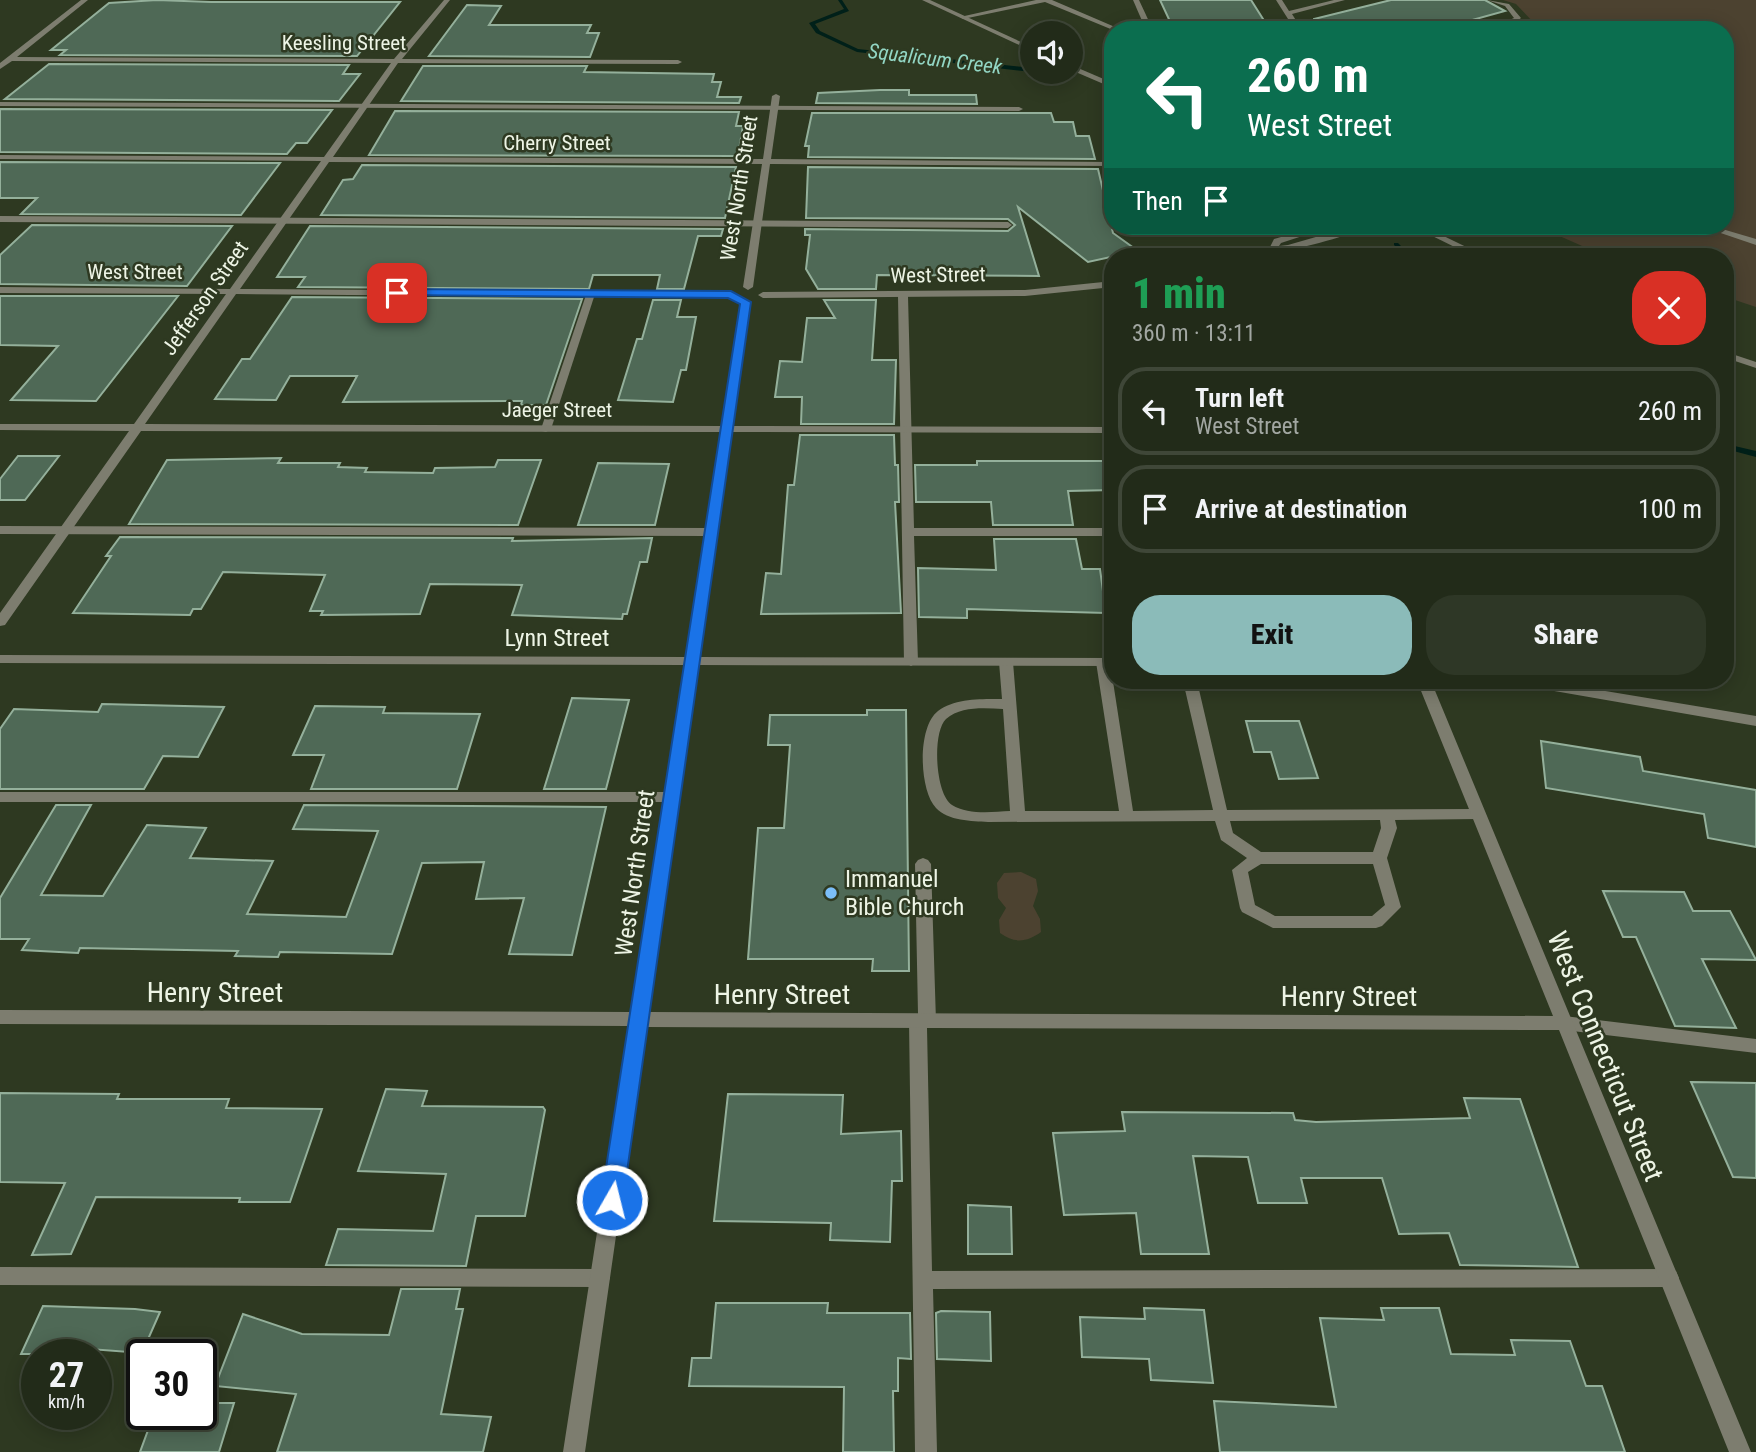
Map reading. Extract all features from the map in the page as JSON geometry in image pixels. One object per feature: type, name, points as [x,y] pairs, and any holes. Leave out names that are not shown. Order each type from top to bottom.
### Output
[{"type":"street","points":[[4,64],[85,0]]},
{"type":"street","name":"Jefferson Street","points":[[0,622],[396,61],[447,0]]},
{"type":"street","points":[[925,0],[1020,43]]},
{"type":"street","points":[[963,17],[1046,0],[1104,24]]},
{"type":"street","points":[[1136,0],[1146,21]]},
{"type":"street","points":[[1279,0],[1293,21]]},
{"type":"street","points":[[1287,13],[1342,0]]},
{"type":"street","points":[[1490,0],[1507,5],[1518,18],[1514,21]]},
{"type":"street","name":"Keesling Street","points":[[4,64],[678,62]]},
{"type":"street","points":[[1083,72],[1104,82]]},
{"type":"street","name":"West North Street","points":[[748,287],[776,96]]},
{"type":"street","points":[[0,104],[1019,109]]},
{"type":"street","name":"Cherry Street","points":[[0,158],[1104,164]]},
{"type":"street","points":[[0,219],[1008,225]]},
{"type":"street","points":[[1273,248],[1277,242],[1300,235]]},
{"type":"street","points":[[1273,248],[1289,248],[1333,235]]},
{"type":"street","points":[[1435,235],[1463,248]]},
{"type":"street","points":[[1733,235],[1756,242]]},
{"type":"street","name":"West Street","points":[[763,295],[1025,293],[1104,285]]},
{"type":"street","points":[[748,287],[758,289],[763,295],[759,299],[746,302],[735,300],[731,295],[738,288],[748,287]]},
{"type":"street","name":"West Street","points":[[0,290],[731,295]]},
{"type":"street","points":[[546,429],[590,294]]},
{"type":"street","points":[[903,296],[911,662]]},
{"type":"street","name":"West North Street","points":[[574,1452],[746,302]]},
{"type":"street","points":[[1734,358],[1756,365]]},
{"type":"street","name":"Jaeger Street","points":[[0,428],[1104,430]]},
{"type":"street","points":[[0,530],[711,532]]},
{"type":"street","points":[[909,532],[1104,533]]},
{"type":"street","name":"Lynn Street","points":[[0,659],[1104,662]]},
{"type":"street","points":[[1006,662],[1018,817]]},
{"type":"street","points":[[1111,689],[1127,817]]},
{"type":"street","points":[[1192,689],[1226,836],[1258,858]]},
{"type":"street","name":"West Connecticut Street","points":[[1427,689],[1740,1452]]},
{"type":"street","points":[[1567,689],[1756,721]]},
{"type":"street","points":[[1010,704],[977,704],[953,710],[937,719],[930,735],[932,792],[944,807],[962,816],[1018,817],[1478,814]]},
{"type":"street","points":[[0,797],[671,797]]},
{"type":"street","points":[[1379,858],[1258,858],[1240,870],[1248,908],[1273,922],[1376,922],[1393,907],[1379,858],[1389,828],[1386,816]]},
{"type":"street","points":[[923,864],[922,1280],[926,1452]]},
{"type":"street","name":"Henry Street","points":[[0,1017],[1564,1023],[1756,1046]]},
{"type":"street","points":[[0,1276],[600,1278]]},
{"type":"street","points":[[922,1280],[1669,1278]]},
{"type":"shaded area","points":[[1503,0],[1756,0],[1756,307],[1734,300],[1734,248],[1587,248],[1557,235],[1734,235],[1734,21],[1532,21],[1516,4]]},
{"type":"shaded area","points":[[1021,872],[1036,879],[1038,891],[1033,906],[1040,919],[1041,932],[1021,940],[1011,939],[1000,933],[999,920],[1006,908],[998,898],[997,883],[1004,873]]},
{"type":"building","points":[[157,0],[400,2],[357,56],[60,55],[66,50],[51,50],[109,3]]},
{"type":"building","points":[[1160,0],[1251,0],[1264,21],[1170,21]]},
{"type":"building","points":[[1391,0],[1485,0],[1505,11],[1469,21],[1314,19]]},
{"type":"building","points":[[467,5],[501,6],[489,25],[591,25],[587,33],[599,33],[590,57],[429,56]]},
{"type":"building","points":[[49,64],[349,65],[343,74],[360,74],[339,101],[5,99]]},
{"type":"building","points":[[423,66],[587,66],[584,72],[714,74],[712,82],[721,82],[717,97],[741,97],[739,103],[401,101]]},
{"type":"building","points":[[909,90],[909,95],[976,95],[977,104],[816,103],[818,93]]},
{"type":"building","points":[[0,109],[332,110],[307,143],[296,143],[287,154],[0,152]]},
{"type":"building","points":[[395,111],[739,112],[736,126],[743,126],[738,156],[369,155]]},
{"type":"building","points":[[812,113],[1051,113],[1054,122],[1073,122],[1076,136],[1089,136],[1095,159],[808,157],[809,146],[805,146]]},
{"type":"building","points":[[0,162],[280,163],[241,215],[21,214],[37,198],[0,198]]},
{"type":"building","points":[[362,165],[736,167],[725,218],[321,215],[343,180],[353,179]]},
{"type":"building","points":[[808,167],[1098,169],[1104,195],[1104,235],[1116,235],[1134,248],[1104,248],[1104,258],[1088,262],[1018,207],[1039,276],[877,275],[876,289],[818,289],[806,269],[810,235],[805,235],[805,229],[1008,231],[1015,225],[1008,219],[806,218]]},
{"type":"building","points":[[32,225],[232,226],[187,286],[0,284],[0,255]]},
{"type":"building","points":[[310,226],[723,229],[721,236],[698,236],[684,289],[657,289],[660,275],[593,275],[589,289],[298,287],[305,277],[277,277]]},
{"type":"building","points":[[0,296],[178,296],[96,401],[11,400],[58,346],[0,345]]},
{"type":"building","points":[[292,297],[582,299],[546,405],[521,405],[522,401],[343,402],[357,376],[290,376],[276,400],[215,399],[242,359],[250,359]]},
{"type":"building","points":[[653,300],[681,300],[677,317],[696,317],[686,370],[681,370],[673,402],[618,400],[637,339],[642,339]]},
{"type":"building","points":[[824,300],[876,300],[872,360],[896,360],[894,424],[801,424],[802,397],[775,397],[780,361],[802,362],[807,318],[835,318]]},
{"type":"building","points":[[800,435],[894,435],[895,465],[898,465],[899,502],[895,502],[901,613],[761,614],[766,573],[781,574],[788,485],[794,485]]},
{"type":"building","points":[[18,456],[59,456],[25,500],[0,500],[0,479]]},
{"type":"building","points":[[281,458],[278,463],[340,463],[338,467],[367,468],[365,472],[433,473],[435,468],[495,467],[498,460],[541,460],[518,525],[129,524],[167,460]]},
{"type":"building","points":[[977,461],[1104,461],[1104,490],[1068,491],[1073,525],[993,525],[991,502],[916,502],[915,465],[977,465]]},
{"type":"building","points":[[598,463],[669,464],[655,525],[578,525]]},
{"type":"building","points":[[120,537],[513,538],[512,541],[652,538],[647,562],[640,562],[627,614],[623,614],[622,619],[512,615],[522,585],[430,584],[420,614],[321,615],[323,611],[310,611],[325,575],[223,572],[201,609],[193,609],[190,615],[73,613],[111,556],[106,556]]},
{"type":"building","points":[[994,539],[1076,539],[1082,569],[1100,569],[1104,613],[967,609],[967,618],[919,617],[918,568],[996,570]]},
{"type":"building","points":[[572,698],[629,700],[606,789],[544,789]]},
{"type":"building","points":[[102,704],[224,707],[198,757],[163,756],[144,789],[0,789],[0,729],[14,709],[98,712]]},
{"type":"building","points":[[315,706],[385,707],[383,713],[480,714],[457,789],[311,789],[324,755],[293,755]]},
{"type":"building","name":"Immanuel Bible Church","points":[[867,710],[906,710],[909,971],[872,971],[873,959],[748,959],[758,828],[784,828],[790,745],[768,745],[770,715],[867,715]]},
{"type":"building","points":[[1246,721],[1299,721],[1318,778],[1279,779],[1271,752],[1254,752]]},
{"type":"building","points":[[1541,741],[1640,757],[1643,771],[1756,790],[1756,847],[1708,838],[1704,814],[1546,788]]},
{"type":"building","points":[[56,805],[91,805],[41,895],[103,896],[147,825],[206,828],[190,858],[273,861],[247,914],[346,917],[378,831],[293,829],[304,805],[606,807],[572,955],[509,954],[524,898],[476,899],[484,862],[422,863],[392,954],[280,952],[278,957],[235,956],[238,951],[80,948],[78,953],[22,950],[29,939],[0,939],[0,898]]},
{"type":"building","points":[[1603,891],[1684,892],[1693,911],[1730,911],[1756,960],[1702,959],[1736,1028],[1675,1026],[1636,937],[1623,937]]},
{"type":"building","points":[[1691,1082],[1756,1083],[1756,1178],[1733,1177]]},
{"type":"building","points":[[386,1089],[427,1091],[422,1106],[543,1107],[545,1110],[525,1216],[476,1216],[466,1266],[326,1265],[338,1229],[433,1231],[446,1174],[358,1171]]},
{"type":"building","points":[[0,1093],[119,1094],[117,1099],[229,1099],[226,1108],[322,1109],[290,1202],[239,1202],[240,1198],[96,1197],[71,1254],[32,1255],[65,1183],[0,1182]]},
{"type":"building","points":[[728,1094],[843,1095],[841,1134],[901,1131],[902,1181],[892,1181],[890,1242],[830,1240],[831,1223],[714,1221]]},
{"type":"building","points":[[1464,1098],[1520,1099],[1578,1267],[1460,1265],[1449,1233],[1399,1234],[1382,1178],[1301,1178],[1307,1203],[1258,1203],[1248,1157],[1193,1156],[1209,1254],[1141,1254],[1136,1213],[1064,1215],[1053,1133],[1125,1131],[1122,1112],[1293,1113],[1295,1120],[1316,1122],[1470,1118]]},
{"type":"building","points":[[968,1205],[1011,1207],[1012,1254],[968,1254]]},
{"type":"building","points":[[401,1289],[460,1289],[456,1309],[463,1309],[441,1414],[491,1417],[483,1452],[277,1452],[296,1394],[217,1386],[243,1314],[302,1334],[389,1335]]},
{"type":"building","points":[[716,1303],[828,1303],[827,1313],[910,1313],[911,1359],[898,1358],[898,1391],[893,1391],[894,1452],[843,1452],[844,1387],[689,1386],[692,1358],[711,1358]]},
{"type":"building","points":[[43,1306],[160,1312],[148,1339],[126,1339],[126,1352],[112,1351],[112,1339],[28,1339]]},
{"type":"building","points":[[1144,1308],[1204,1310],[1213,1383],[1151,1380],[1149,1359],[1082,1357],[1080,1317],[1145,1319]]},
{"type":"building","points":[[1381,1308],[1439,1308],[1451,1354],[1515,1355],[1511,1340],[1570,1341],[1586,1386],[1602,1386],[1625,1452],[1220,1452],[1214,1401],[1336,1407],[1320,1318],[1384,1320]]},
{"type":"building","points":[[990,1312],[991,1361],[937,1359],[936,1313]]},
{"type":"building","points":[[217,1403],[234,1403],[219,1452],[140,1452],[148,1430],[217,1430]]},
{"type":"waterway","name":"Squalicum Creek","points":[[840,0],[847,10],[812,23],[818,32],[857,50],[1020,69]]},
{"type":"waterway","name":"Squalicum Creek","points":[[1396,244],[1400,248]]},
{"type":"waterway","name":"Squalicum Creek","points":[[1734,449],[1756,454]]},
{"type":"place","name":"Immanuel Bible Church","points":[[831,893]]},
{"type":"route","points":[[397,293],[731,295],[735,300],[746,302],[612,1200]]}]
